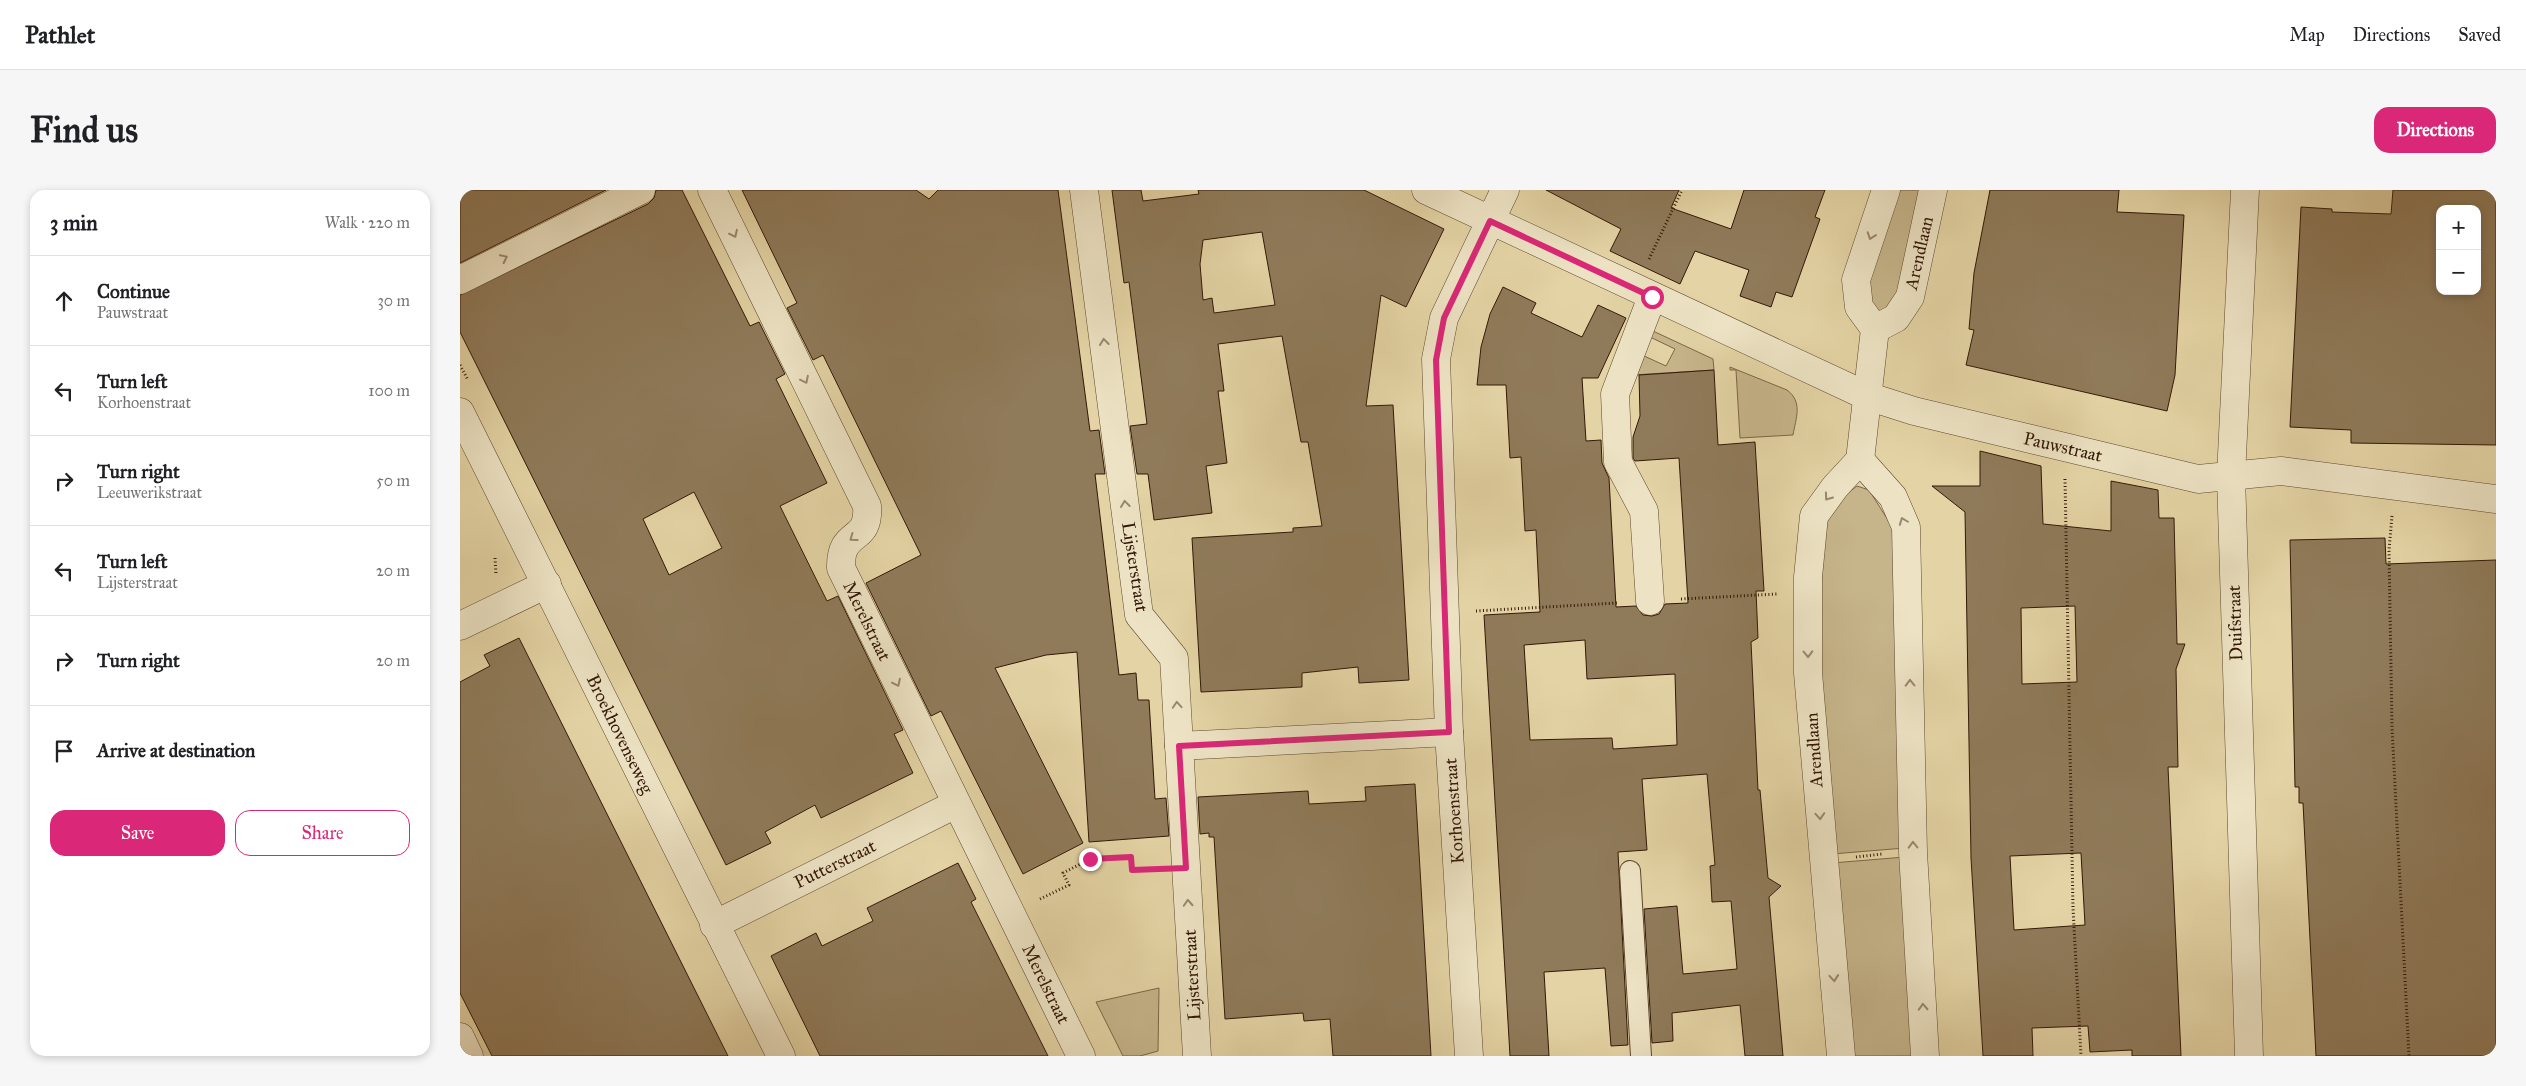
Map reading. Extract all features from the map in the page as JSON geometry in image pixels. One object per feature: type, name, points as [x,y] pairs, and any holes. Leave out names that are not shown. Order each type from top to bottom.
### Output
[{"type":"street","points":[[460,280],[641,190]]},
{"type":"street","name":"Merelstraat","points":[[712,190],[867,506],[868,520],[862,532],[847,540],[840,553],[841,568],[1081,1056]]},
{"type":"street","name":"Lijsterstraat","points":[[1084,190],[1139,615],[1174,658],[1197,1056]]},
{"type":"street","name":"Pauwstraat","points":[[1426,190],[1867,396],[1914,411],[2198,479],[2281,471],[2496,499]]},
{"type":"street","name":"Korhoenstraat","points":[[1469,1056],[1449,732],[1436,360],[1444,318],[1505,190]]},
{"type":"street","points":[[1886,190],[1856,280],[1859,307],[1875,329],[1860,460],[1893,497],[1906,527],[1913,852],[1925,1056]]},
{"type":"street","name":"Arendlaan","points":[[1875,329],[1896,318],[1910,297],[1933,190]]},
{"type":"street","name":"Duifstraat","points":[[2245,190],[2231,476],[2249,1056]]},
{"type":"street","points":[[1643,293],[1615,394],[1618,462],[1644,511],[1650,601]]},
{"type":"street","name":"Broekhovenseweg","points":[[460,412],[547,584],[714,925],[781,1056]]},
{"type":"street","name":"Arendlaan","points":[[1841,1056],[1808,674],[1808,577],[1814,516],[1835,487],[1860,460]]},
{"type":"street","points":[[460,626],[547,584]]},
{"type":"street","points":[[1179,746],[1449,732]]},
{"type":"street","name":"Putterstraat","points":[[714,925],[956,804]]},
{"type":"street","points":[[460,1037],[470,1056]]},
{"type":"lane","points":[[1630,871],[1642,1056]]},
{"type":"path","points":[[1643,293],[1682,190]]},
{"type":"path","points":[[2071,449],[2065,477],[2069,716],[2073,908],[2082,1056]]},
{"type":"path","points":[[2394,486],[2389,550],[2392,728],[2409,1056]]},
{"type":"path","points":[[1823,860],[1913,852]]},
{"type":"path","points":[[1011,914],[1069,885],[1063,873],[1090,859],[1131,857],[1132,870],[1186,868]]},
{"type":"shaded area","points":[[1895,190],[1920,190],[1904,283],[1884,313],[1876,311],[1870,283],[1875,251]]},
{"type":"shaded area","points":[[1653,331],[1713,359],[1714,370],[1632,375],[1642,355],[1666,366],[1675,349],[1650,337]]},
{"type":"shaded area","points":[[1730,367],[1787,390],[1792,395],[1797,405],[1793,435],[1740,438],[1736,370],[1730,370]]},
{"type":"shaded area","points":[[1857,486],[1869,490],[1893,528],[1905,848],[1832,854],[1817,637],[1826,521],[1845,495]]},
{"type":"shaded area","points":[[1905,857],[1916,1056],[1850,1056],[1832,863]]},
{"type":"shaded area","points":[[1159,988],[1158,1051],[1140,1056],[1123,1056],[1096,1002]]},
{"type":"building","points":[[460,190],[606,190],[460,263]]},
{"type":"building","points":[[656,190],[682,190],[750,326],[759,322],[785,374],[776,379],[827,483],[780,506],[827,601],[838,596],[903,730],[894,734],[913,773],[821,818],[815,805],[765,832],[771,843],[726,865],[460,332],[460,295],[648,204],[654,198]],"holes":[[[694,492],[722,548],[669,575],[643,519]]]},
{"type":"building","points":[[742,190],[916,190],[929,199],[938,190],[1058,190],[1090,431],[1099,430],[1105,474],[1095,474],[1119,675],[1136,673],[1138,700],[1149,700],[1155,799],[1166,798],[1169,836],[1089,842],[1077,652],[1046,655],[995,668],[1083,843],[1023,874],[941,711],[931,716],[866,583],[921,555],[823,355],[813,360],[787,308],[797,303]]},
{"type":"building","points":[[1112,190],[1141,190],[1143,201],[1199,194],[1198,190],[1364,190],[1444,229],[1406,307],[1381,295],[1366,406],[1393,405],[1409,680],[1359,683],[1358,667],[1302,673],[1302,687],[1201,692],[1192,538],[1293,532],[1293,528],[1322,526],[1308,442],[1301,442],[1282,336],[1218,344],[1224,391],[1218,391],[1227,463],[1206,466],[1212,513],[1154,520],[1148,474],[1137,474],[1130,426],[1147,424],[1129,282],[1124,283]],"holes":[[[1262,232],[1275,305],[1214,313],[1212,298],[1203,300],[1200,264],[1203,240]]]},
{"type":"building","points":[[1546,190],[1679,190],[1671,208],[1731,229],[1744,190],[1825,190],[1815,217],[1820,219],[1792,297],[1776,292],[1771,307],[1740,296],[1749,270],[1695,251],[1680,284],[1610,251],[1621,229]]},
{"type":"building","points":[[1990,190],[2119,190],[2117,212],[2184,215],[2175,375],[2167,411],[1966,365],[1974,330],[1969,329],[1974,273]]},
{"type":"building","points":[[2393,190],[2496,190],[2496,445],[2351,443],[2351,430],[2290,427],[2301,207],[2332,209],[2332,212],[2391,214]]},
{"type":"building","points":[[1503,287],[1536,303],[1531,313],[1582,337],[1598,305],[1626,318],[1598,378],[1582,378],[1586,441],[1601,440],[1602,463],[1609,478],[1616,607],[1636,606],[1643,615],[1652,616],[1659,614],[1665,604],[1688,603],[1679,458],[1635,461],[1633,458],[1633,437],[1640,416],[1639,375],[1714,370],[1718,445],[1755,442],[1764,591],[1756,591],[1758,638],[1751,642],[1758,790],[1760,790],[1768,878],[1781,886],[1769,897],[1783,1056],[1745,1056],[1740,1005],[1672,1013],[1673,1041],[1652,1043],[1644,909],[1677,906],[1683,974],[1737,969],[1731,901],[1712,902],[1710,866],[1715,865],[1707,774],[1642,779],[1647,850],[1618,852],[1628,1045],[1611,1046],[1605,968],[1544,972],[1549,1056],[1510,1056],[1484,615],[1540,612],[1536,530],[1525,531],[1521,457],[1510,458],[1506,385],[1477,385],[1481,347],[1490,314]],"holes":[[[1585,640],[1587,679],[1675,674],[1677,745],[1613,749],[1612,738],[1530,740],[1524,645]]]},
{"type":"building","points":[[1980,451],[2041,466],[2043,524],[2111,531],[2111,481],[2158,490],[2159,518],[2174,518],[2177,644],[2185,644],[2176,669],[2178,767],[2168,767],[2181,1056],[2132,1056],[2132,1050],[2090,1052],[2088,1026],[2032,1028],[2033,1056],[1983,1056],[1971,858],[1965,512],[1932,486],[1980,486]],"holes":[[[2075,606],[2077,682],[2022,684],[2021,608]],[[2081,853],[2085,925],[2014,930],[2010,856]]]},
{"type":"building","points":[[2385,538],[2386,564],[2496,560],[2496,1056],[2316,1056],[2303,803],[2299,803],[2299,787],[2295,787],[2290,540]]},
{"type":"building","points":[[519,638],[728,1056],[492,1056],[460,993],[460,682],[490,666],[484,655]]},
{"type":"building","points":[[1415,784],[1431,1056],[1333,1056],[1330,1019],[1304,1021],[1303,1013],[1225,1019],[1214,837],[1209,837],[1209,833],[1200,834],[1198,797],[1308,791],[1309,804],[1366,801],[1365,787]]},
{"type":"building","points":[[958,863],[976,899],[971,902],[1048,1056],[820,1056],[771,956],[816,933],[822,946],[873,921],[867,908]]},
{"type":"route","points":[[1090,859],[1131,857],[1132,870],[1186,868],[1179,746],[1449,732],[1436,360],[1444,318],[1490,221],[1652,297]]}]
